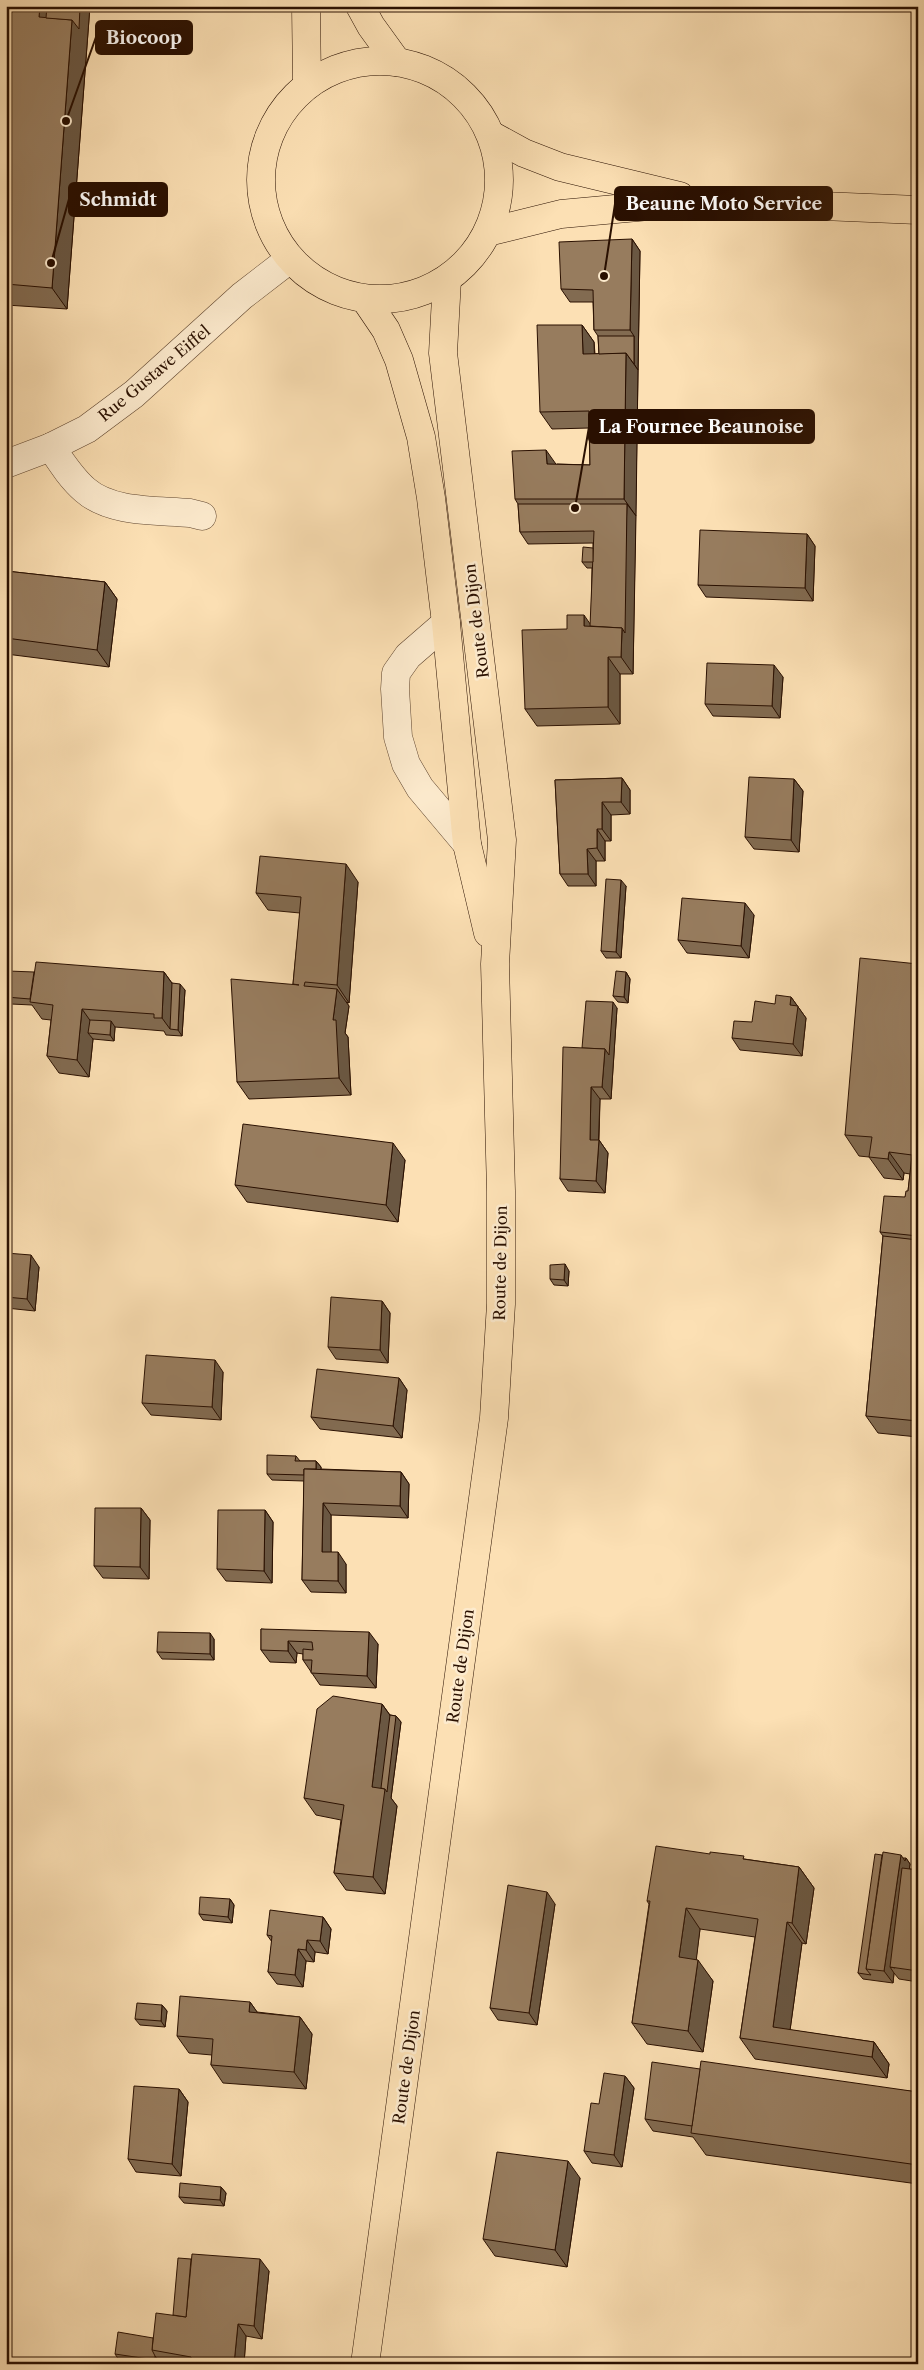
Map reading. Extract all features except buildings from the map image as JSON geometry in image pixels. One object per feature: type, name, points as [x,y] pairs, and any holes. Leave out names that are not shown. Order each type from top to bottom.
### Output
[{"type":"main road","points":[[306,6],[307,85]]},
{"type":"main road","points":[[360,6],[371,26],[397,62]]},
{"type":"main road","points":[[365,62],[397,62],[427,70],[454,86],[475,108],[491,135],[499,167],[498,200],[488,232],[471,258],[447,279],[422,292],[394,299],[365,298],[337,292],[311,278],[290,260],[274,236],[264,210],[260,182],[263,155],[272,128],[287,105],[307,85],[334,70],[365,62]]},
{"type":"main road","points":[[491,135],[524,153],[560,167],[703,201]]},
{"type":"main road","points":[[488,232],[560,214],[703,201],[918,210]]},
{"type":"main road","name":"Route de Dijon","points":[[365,2364],[494,1418],[501,1304],[495,964],[502,840],[444,352],[447,279]]},
{"type":"main road","name":"Route de Dijon","points":[[365,298],[386,330],[399,360],[412,399],[431,498],[446,623],[467,844],[495,964]]},
{"type":"street","name":"Rue Gustave Eiffel","points":[[6,464],[51,447],[87,429],[134,394],[242,296],[290,260]]},
{"type":"street","points":[[51,447],[69,474],[86,492],[115,506],[190,513],[202,516]]},
{"type":"street","points":[[446,623],[408,656],[396,672],[395,689],[398,737],[406,764],[420,788],[467,844]]},
{"type":"place","name":"Biocoop","points":[[66,121]]},
{"type":"place","name":"Schmidt","points":[[51,263]]},
{"type":"place","name":"Beaune Moto Service","points":[[604,276]]},
{"type":"place","name":"La Fournee Beaunoise","points":[[575,508]]}]
